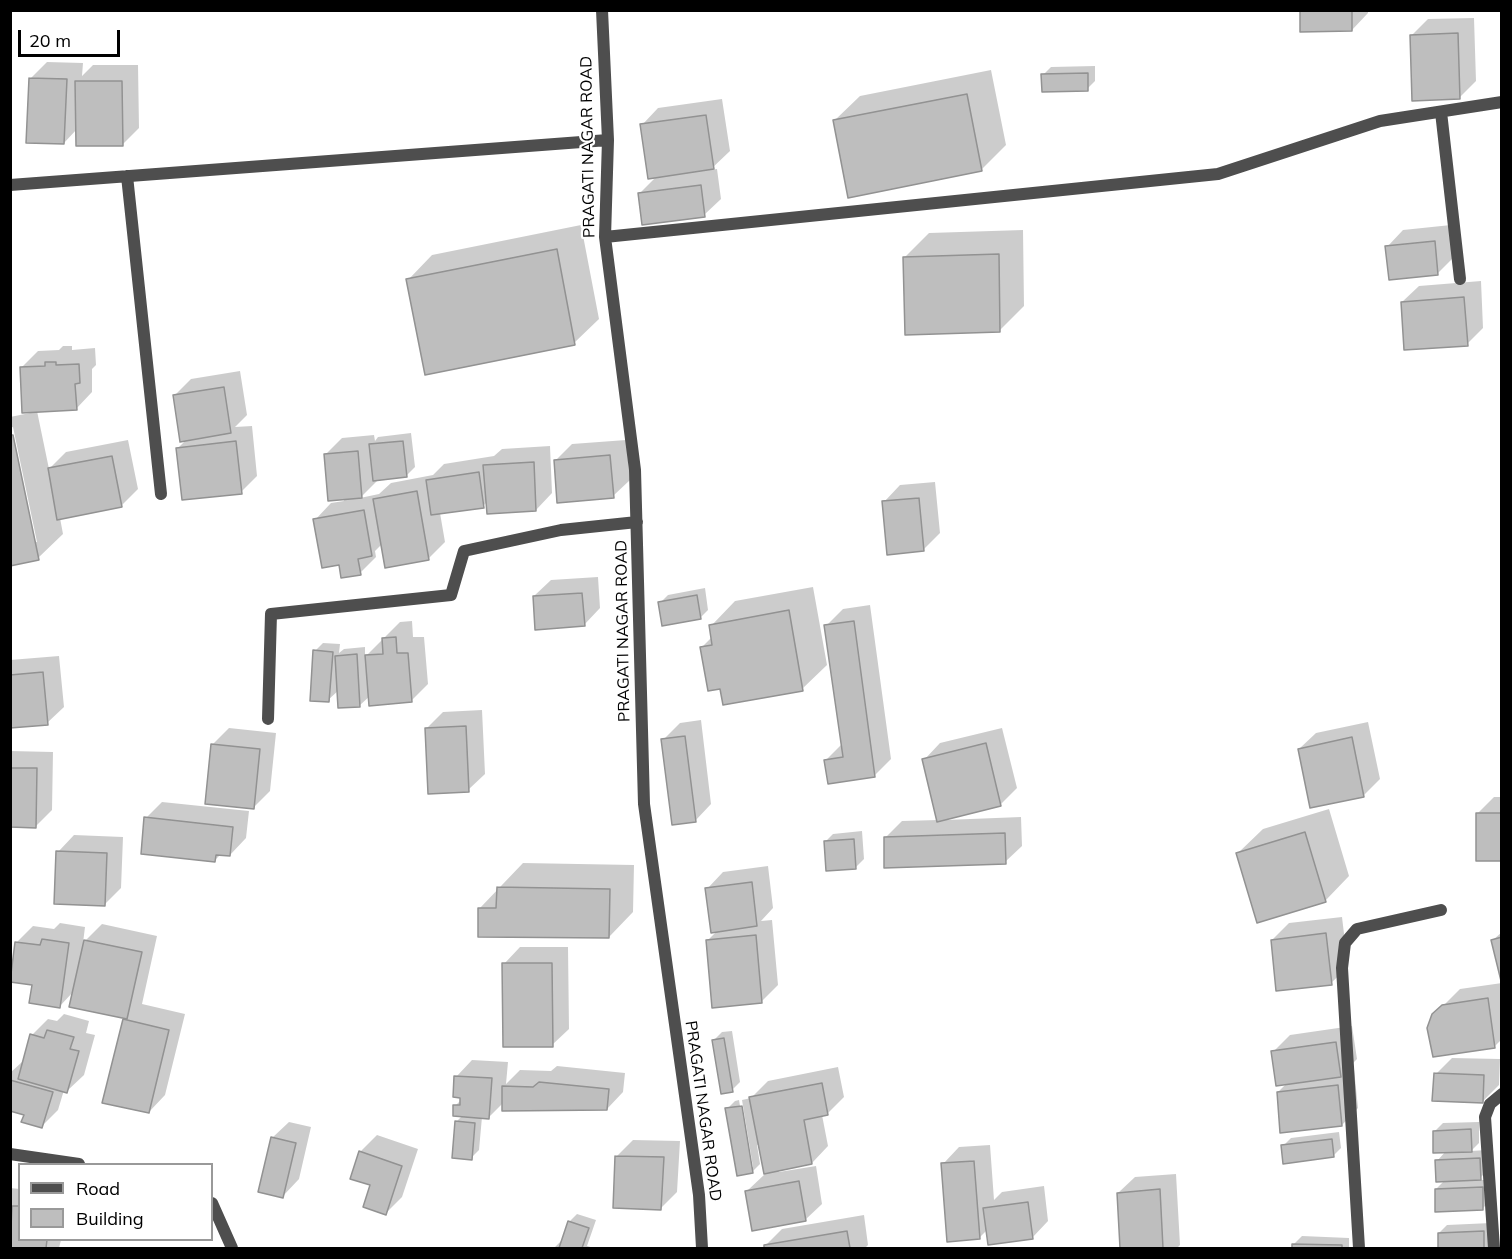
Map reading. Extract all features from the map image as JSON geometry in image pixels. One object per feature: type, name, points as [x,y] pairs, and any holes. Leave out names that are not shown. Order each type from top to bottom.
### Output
[{"type":"street","name":"PRAGATI NAGAR ROAD","points":[[602,10],[608,140],[605,237],[635,470],[644,804],[699,1196],[702,1248]]},
{"type":"street","points":[[605,237],[1218,174],[1380,122],[1502,102]]},
{"type":"street","points":[[1441,112],[1460,279]]},
{"type":"street","points":[[10,185],[608,140]]},
{"type":"street","points":[[127,176],[161,494]]},
{"type":"street","points":[[268,719],[271,614],[451,595],[465,551],[561,530],[637,522]]},
{"type":"street","points":[[1359,1248],[1342,968],[1345,943],[1357,929],[1441,909]]},
{"type":"street","points":[[1494,1248],[1485,1117],[1490,1104],[1502,1094]]},
{"type":"street","points":[[10,1154],[72,1163]]},
{"type":"street","points":[[213,1205],[232,1248]]},
{"type":"building","points":[[1300,10],[1352,10],[1352,31],[1300,32]]},
{"type":"building","points":[[1458,33],[1460,99],[1412,101],[1410,35]]},
{"type":"building","points":[[1088,73],[1088,91],[1042,92],[1041,74]]},
{"type":"building","points":[[29,78],[67,79],[64,144],[26,143]]},
{"type":"building","points":[[75,81],[122,81],[123,146],[76,146]]},
{"type":"building","points":[[967,94],[982,171],[848,198],[833,120]]},
{"type":"building","points":[[706,115],[714,169],[648,179],[640,124]]},
{"type":"building","points":[[701,185],[705,217],[642,225],[638,193]]},
{"type":"building","points":[[1435,241],[1438,275],[1389,280],[1385,246]]},
{"type":"building","points":[[557,249],[575,345],[425,375],[406,279]]},
{"type":"building","points":[[999,254],[1000,332],[905,335],[903,257]]},
{"type":"building","points":[[1464,297],[1468,346],[1404,350],[1401,302]]},
{"type":"building","points":[[45,362],[56,362],[56,365],[79,364],[80,383],[75,384],[77,410],[22,413],[20,367],[45,366]]},
{"type":"building","points":[[224,387],[231,433],[180,442],[173,395]]},
{"type":"building","points":[[10,435],[13,435],[39,560],[10,566]]},
{"type":"building","points":[[236,441],[242,494],[182,500],[176,448]]},
{"type":"building","points":[[403,441],[407,477],[373,481],[369,444]]},
{"type":"building","points":[[358,451],[362,498],[328,501],[324,454]]},
{"type":"building","points":[[610,455],[614,498],[557,503],[554,460]]},
{"type":"building","points":[[112,456],[122,507],[57,520],[48,468]]},
{"type":"building","points":[[534,462],[536,511],[487,514],[483,465]]},
{"type":"building","points":[[479,472],[484,508],[431,515],[426,480]]},
{"type":"building","points":[[417,491],[429,560],[385,568],[373,499]]},
{"type":"building","points":[[919,498],[924,551],[887,555],[882,501]]},
{"type":"building","points":[[364,510],[372,556],[358,559],[361,575],[341,578],[339,565],[322,568],[313,519]]},
{"type":"building","points":[[582,593],[585,626],[535,630],[533,596]]},
{"type":"building","points":[[697,595],[701,619],[662,626],[658,602]]},
{"type":"building","points":[[789,610],[803,691],[723,705],[720,689],[708,691],[700,647],[712,645],[709,625]]},
{"type":"building","points":[[854,621],[875,777],[828,784],[824,760],[843,757],[824,625]]},
{"type":"building","points":[[396,637],[397,653],[408,653],[412,702],[369,706],[365,655],[383,654],[382,638]]},
{"type":"building","points":[[313,650],[333,652],[329,702],[310,701]]},
{"type":"building","points":[[357,654],[360,707],[338,708],[335,656]]},
{"type":"building","points":[[43,672],[48,725],[10,728],[10,675]]},
{"type":"building","points":[[466,726],[469,792],[428,794],[425,728]]},
{"type":"building","points":[[685,736],[696,822],[672,825],[661,739]]},
{"type":"building","points":[[1352,737],[1364,797],[1310,808],[1298,749]]},
{"type":"building","points":[[986,743],[1001,806],[937,822],[922,759]]},
{"type":"building","points":[[211,744],[260,749],[254,809],[205,804]]},
{"type":"building","points":[[10,768],[37,768],[36,828],[10,827]]},
{"type":"building","points":[[1476,813],[1502,813],[1502,861],[1476,861]]},
{"type":"building","points":[[144,817],[233,827],[230,856],[216,855],[215,862],[141,854]]},
{"type":"building","points":[[1305,832],[1326,902],[1257,923],[1236,853]]},
{"type":"building","points":[[1005,833],[1006,864],[884,868],[884,837]]},
{"type":"building","points":[[854,839],[856,869],[826,871],[824,841]]},
{"type":"building","points":[[56,851],[107,853],[105,906],[54,904]]},
{"type":"building","points":[[752,882],[757,926],[711,933],[705,888]]},
{"type":"building","points":[[497,887],[610,889],[609,938],[478,937],[478,908],[496,908]]},
{"type":"building","points":[[1326,933],[1332,985],[1276,991],[1271,940]]},
{"type":"building","points":[[756,935],[762,1003],[712,1008],[706,940]]},
{"type":"building","points":[[1502,937],[1502,985],[1491,940]]},
{"type":"building","points":[[42,939],[69,943],[60,1008],[29,1003],[32,985],[10,982],[15,942],[40,945]]},
{"type":"building","points":[[84,940],[142,952],[127,1019],[69,1007]]},
{"type":"building","points":[[502,963],[552,963],[553,1047],[503,1047]]},
{"type":"building","points":[[1488,998],[1495,1048],[1433,1057],[1427,1028],[1432,1014],[1442,1005]]},
{"type":"building","points":[[123,1019],[169,1030],[149,1113],[102,1103]]},
{"type":"building","points":[[47,1030],[74,1037],[70,1049],[79,1051],[67,1093],[18,1079],[30,1034],[44,1038]]},
{"type":"building","points":[[724,1038],[733,1092],[721,1094],[712,1040]]},
{"type":"building","points":[[1336,1042],[1341,1077],[1276,1086],[1271,1051]]},
{"type":"building","points":[[1434,1073],[1484,1075],[1483,1103],[1432,1101]]},
{"type":"building","points":[[454,1076],[492,1078],[489,1119],[453,1116],[453,1105],[460,1105],[460,1098],[453,1097]]},
{"type":"building","points":[[10,1080],[53,1092],[42,1128],[21,1122],[24,1115],[10,1111]]},
{"type":"building","points":[[539,1082],[609,1089],[607,1110],[502,1111],[502,1086],[533,1087]]},
{"type":"building","points":[[822,1083],[828,1115],[804,1120],[812,1164],[764,1174],[749,1097]]},
{"type":"building","points":[[1338,1085],[1342,1126],[1280,1133],[1277,1092]]},
{"type":"building","points":[[742,1106],[753,1173],[737,1176],[725,1108]]},
{"type":"building","points":[[455,1121],[475,1123],[472,1160],[452,1158]]},
{"type":"building","points":[[1471,1129],[1472,1152],[1433,1153],[1433,1131]]},
{"type":"building","points":[[271,1137],[296,1143],[283,1198],[258,1192]]},
{"type":"building","points":[[1332,1139],[1334,1157],[1283,1164],[1281,1145]]},
{"type":"building","points":[[359,1151],[402,1166],[386,1215],[363,1207],[370,1185],[350,1179]]},
{"type":"building","points":[[615,1156],[664,1157],[661,1210],[613,1208]]},
{"type":"building","points":[[1480,1158],[1481,1180],[1436,1182],[1435,1160]]},
{"type":"building","points":[[974,1161],[980,1239],[947,1242],[941,1163]]},
{"type":"building","points":[[799,1181],[806,1221],[752,1231],[745,1191]]},
{"type":"building","points":[[1483,1187],[1483,1210],[1435,1212],[1435,1189]]},
{"type":"building","points":[[1160,1189],[1163,1248],[1120,1248],[1117,1193]]},
{"type":"building","points":[[1028,1202],[1033,1239],[988,1245],[983,1208]]},
{"type":"building","points":[[12,1206],[18,1206],[18,1241],[47,1241],[46,1248],[10,1248]]},
{"type":"building","points":[[568,1221],[589,1228],[582,1248],[559,1248]]},
{"type":"building","points":[[847,1231],[850,1248],[764,1248],[764,1245]]},
{"type":"building","points":[[1484,1231],[1484,1248],[1438,1248],[1438,1233]]},
{"type":"building","points":[[1292,1244],[1342,1245],[1342,1248],[1292,1248]]}]
